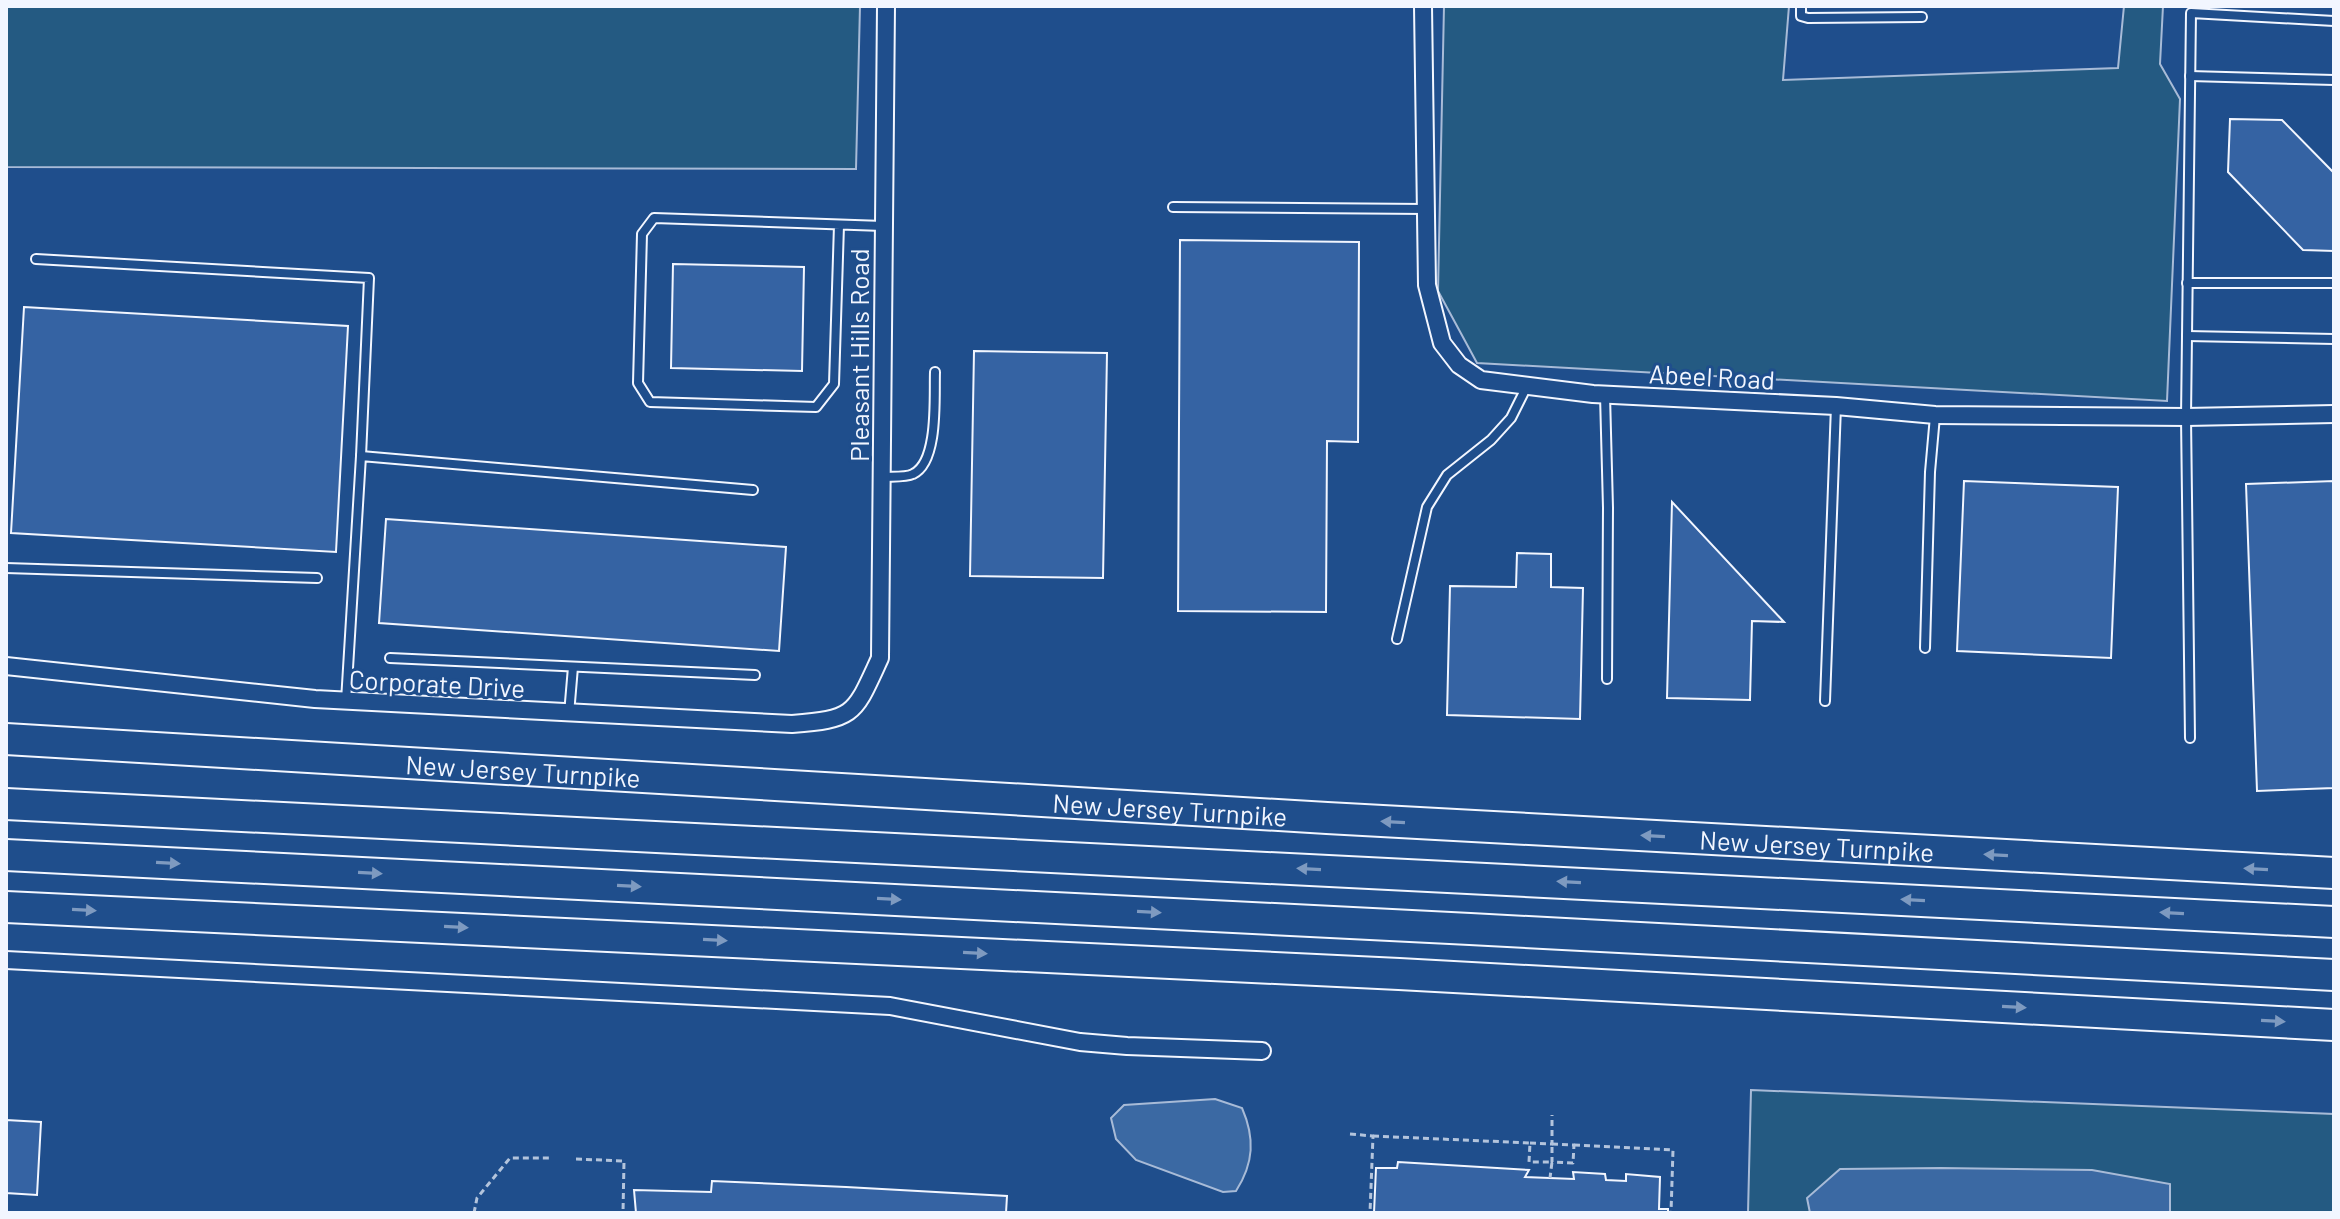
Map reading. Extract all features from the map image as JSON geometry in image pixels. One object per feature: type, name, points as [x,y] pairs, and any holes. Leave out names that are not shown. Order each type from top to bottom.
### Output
[{"type":"highway","name":"New Jersey Turnpike","points":[[6,739],[1295,816],[2334,873]]},
{"type":"highway","name":"New Jersey Turnpike","points":[[6,804],[2334,922]]},
{"type":"highway","points":[[6,855],[2334,975]]},
{"type":"highway","points":[[6,907],[1494,979],[2334,1025]]},
{"type":"street","name":"Pleasant Hills Road","points":[[860,701],[880,658],[886,6]]},
{"type":"street","name":"Abeel Road","points":[[1423,6],[1427,285],[1442,343],[1459,365],[1481,380],[1526,388],[1605,395],[1836,406],[1935,415],[2186,417],[2334,414]]},
{"type":"street","name":"Corporate Drive","points":[[6,666],[346,701],[792,724],[846,716],[860,701]]},
{"type":"street","points":[[6,960],[890,1006],[1080,1042],[1262,1051]]},
{"type":"lane","points":[[1801,6],[1801,16],[1808,18],[1922,17]]},
{"type":"lane","points":[[2190,738],[2186,417],[2191,10],[2334,21]]},
{"type":"lane","points":[[2190,76],[2334,80]]},
{"type":"lane","points":[[1173,207],[1426,209]]},
{"type":"lane","points":[[839,225],[834,384],[816,407],[650,402],[638,383],[642,234],[654,218],[883,226]]},
{"type":"lane","points":[[36,259],[369,278],[346,701]]},
{"type":"lane","points":[[2187,283],[2334,283]]},
{"type":"lane","points":[[2187,336],[2334,339]]},
{"type":"lane","points":[[881,477],[912,475],[924,465],[931,444],[935,372]]},
{"type":"lane","points":[[1397,639],[1427,507],[1447,475],[1491,440],[1511,418],[1526,388]]},
{"type":"lane","points":[[1605,395],[1607,679]]},
{"type":"lane","points":[[1825,701],[1836,406]]},
{"type":"lane","points":[[1925,648],[1930,472],[1935,415]]},
{"type":"lane","points":[[361,456],[753,490]]},
{"type":"lane","points":[[6,568],[317,578]]},
{"type":"lane","points":[[390,658],[755,675]]},
{"type":"lane","points":[[569,714],[573,667]]},
{"type":"path","points":[[1550,1178],[1552,1115]]},
{"type":"path","points":[[1350,1134],[1673,1150],[1671,1213]]},
{"type":"path","points":[[1370,1213],[1373,1136]]},
{"type":"path","points":[[1530,1143],[1529,1162],[1573,1163],[1574,1145]]},
{"type":"path","points":[[474,1213],[477,1198],[510,1158],[551,1158]]},
{"type":"path","points":[[576,1159],[624,1161],[623,1213]]},
{"type":"shaded area","points":[[6,6],[860,6],[856,169],[6,167]]},
{"type":"shaded area","points":[[1444,6],[1789,6],[1783,80],[2118,68],[2124,6],[2163,6],[2160,64],[2180,99],[2167,401],[1477,363],[1438,291]]},
{"type":"shaded area","points":[[1751,1090],[2334,1114],[2334,1213],[1748,1213]]},
{"type":"shaded area","points":[[1215,1099],[1242,1108],[1249,1130],[1249,1160],[1236,1191],[1223,1192],[1136,1160],[1116,1139],[1111,1118],[1124,1105]]},
{"type":"shaded area","points":[[1840,1169],[2092,1170],[2170,1184],[2170,1213],[1810,1213],[1807,1198]]},
{"type":"building","points":[[2230,119],[2282,120],[2334,173],[2334,251],[2303,250],[2228,172]]},
{"type":"building","points":[[1180,240],[1359,242],[1358,442],[1327,441],[1326,612],[1178,611]]},
{"type":"building","points":[[673,264],[804,267],[802,371],[671,368]]},
{"type":"building","points":[[24,307],[348,326],[336,552],[11,533]]},
{"type":"building","points":[[974,351],[1107,353],[1103,578],[970,576]]},
{"type":"building","points":[[1964,481],[2118,487],[2111,658],[1957,651]]},
{"type":"building","points":[[2334,481],[2334,788],[2257,791],[2246,484]]},
{"type":"building","points":[[1672,502],[1784,622],[1752,621],[1750,700],[1667,698]]},
{"type":"building","points":[[386,519],[786,547],[779,651],[379,623]]},
{"type":"building","points":[[1517,553],[1551,554],[1551,587],[1583,588],[1580,719],[1447,715],[1450,586],[1516,587]]},
{"type":"building","points":[[6,1120],[41,1122],[37,1195],[6,1193]]},
{"type":"building","points":[[1398,1162],[1529,1170],[1525,1177],[1574,1179],[1573,1172],[1605,1174],[1606,1180],[1626,1181],[1626,1174],[1660,1177],[1659,1209],[1668,1209],[1668,1213],[1374,1213],[1376,1168],[1397,1168]]},
{"type":"building","points":[[712,1181],[1007,1196],[1006,1213],[636,1213],[634,1190],[711,1192]]}]
